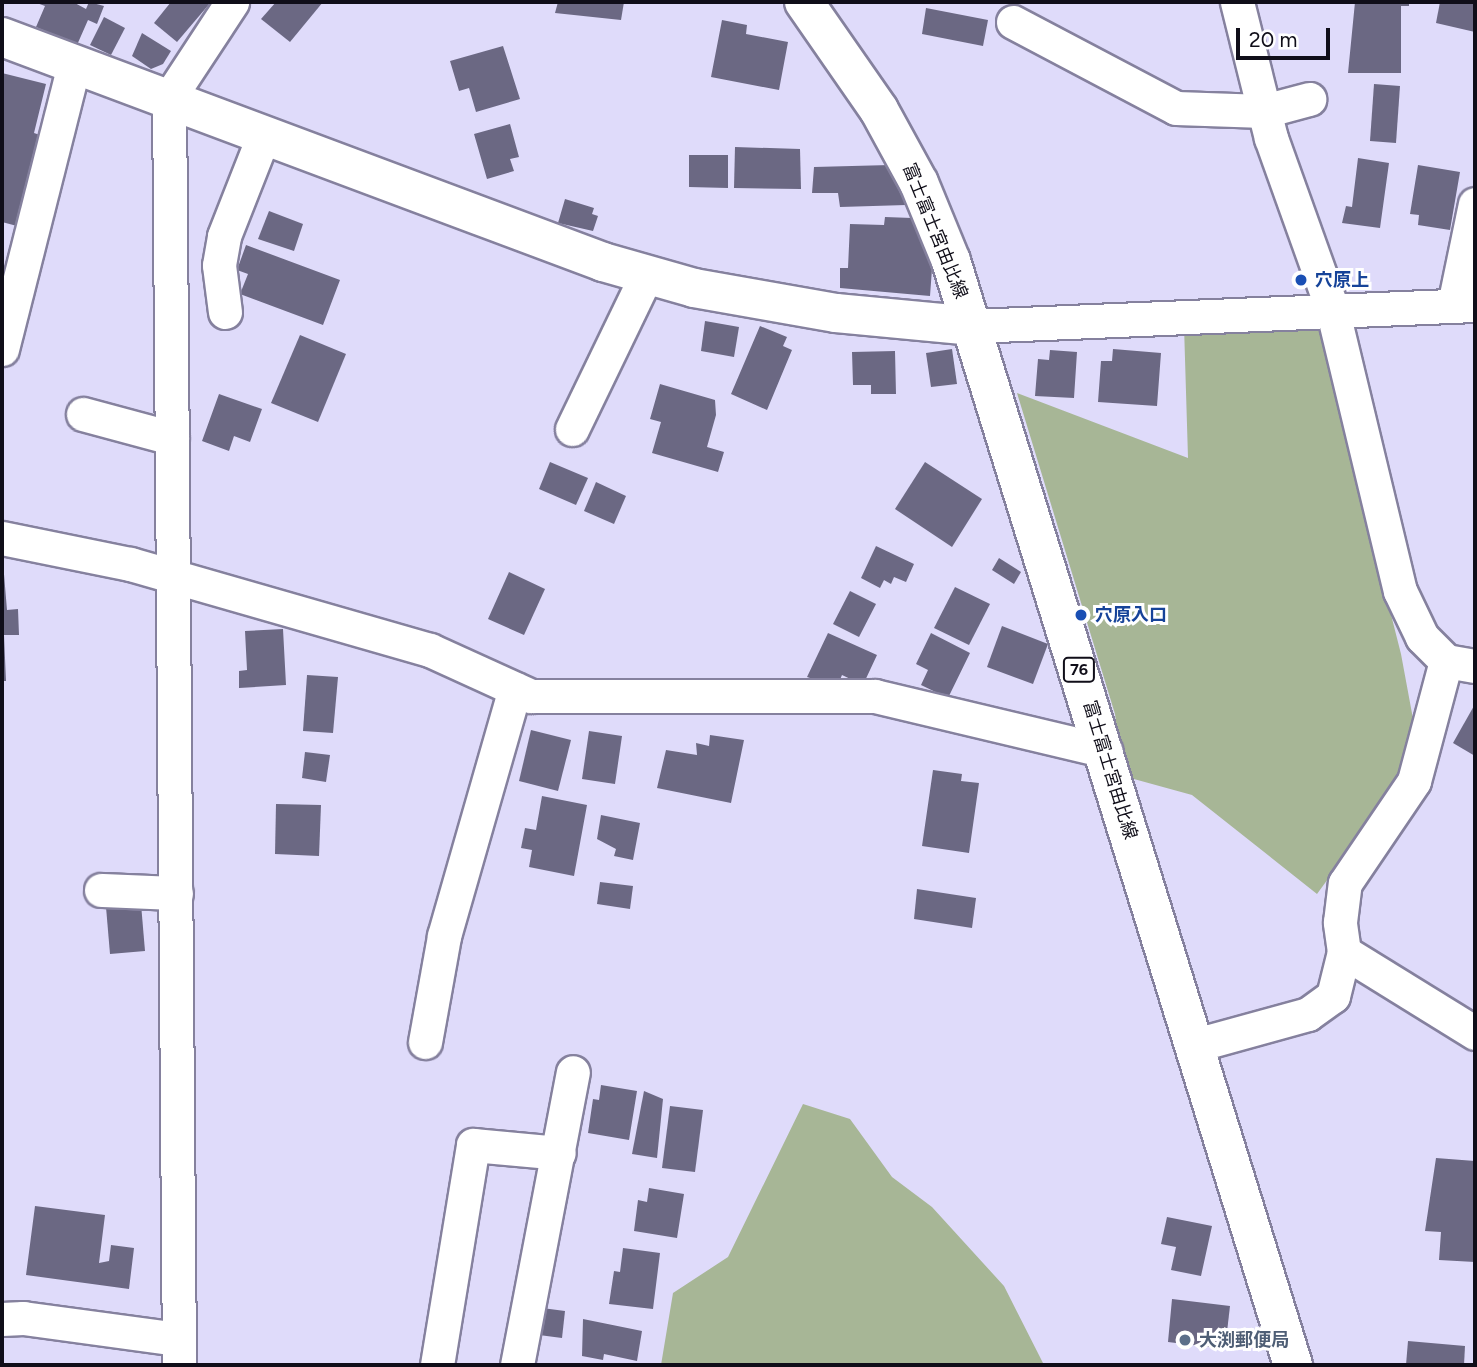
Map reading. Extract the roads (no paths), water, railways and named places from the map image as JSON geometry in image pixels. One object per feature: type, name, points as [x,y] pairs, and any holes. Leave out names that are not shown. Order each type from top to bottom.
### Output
[{"type":"main road","name":"富士富士宮由比線","points":[[804,2],[879,110],[919,183],[973,326],[1040,556],[1106,751],[1192,1046],[1293,1365]]},
{"type":"main road","points":[[2,37],[169,98],[439,204],[646,274],[694,288],[836,313],[973,326]]},
{"type":"street","points":[[2,1319],[23,1318],[179,1352],[169,98],[232,2]]},
{"type":"street","points":[[1192,1046],[1308,1014],[1333,996],[1345,952],[1340,922],[1345,883],[1414,781],[1461,664],[1422,637],[1400,591],[1332,308],[1264,111],[1237,2]]},
{"type":"street","points":[[1013,22],[1176,108],[1264,111],[1309,99]]},
{"type":"street","points":[[2,349],[74,65]]},
{"type":"street","points":[[225,312],[219,265],[224,236],[263,136]]},
{"type":"street","points":[[973,326],[1332,308],[1465,305],[1475,204]]},
{"type":"street","points":[[572,429],[646,274]]},
{"type":"street","points":[[83,414],[172,438]]},
{"type":"street","points":[[2,538],[38,542],[173,576],[430,650],[531,696],[875,696],[1106,751]]},
{"type":"street","points":[[425,1042],[444,936],[515,689]]},
{"type":"street","points":[[101,890],[176,893]]},
{"type":"street","points":[[1345,952],[1475,1033]]},
{"type":"street","points":[[517,1365],[573,1072]]},
{"type":"street","points":[[436,1365],[473,1144],[559,1153]]},
{"type":"place","name":"穴原上","points":[[1301,280]]},
{"type":"place","name":"穴原入口","points":[[1081,615]]},
{"type":"place","name":"大渕郵便局","points":[[1185,1340]]}]
